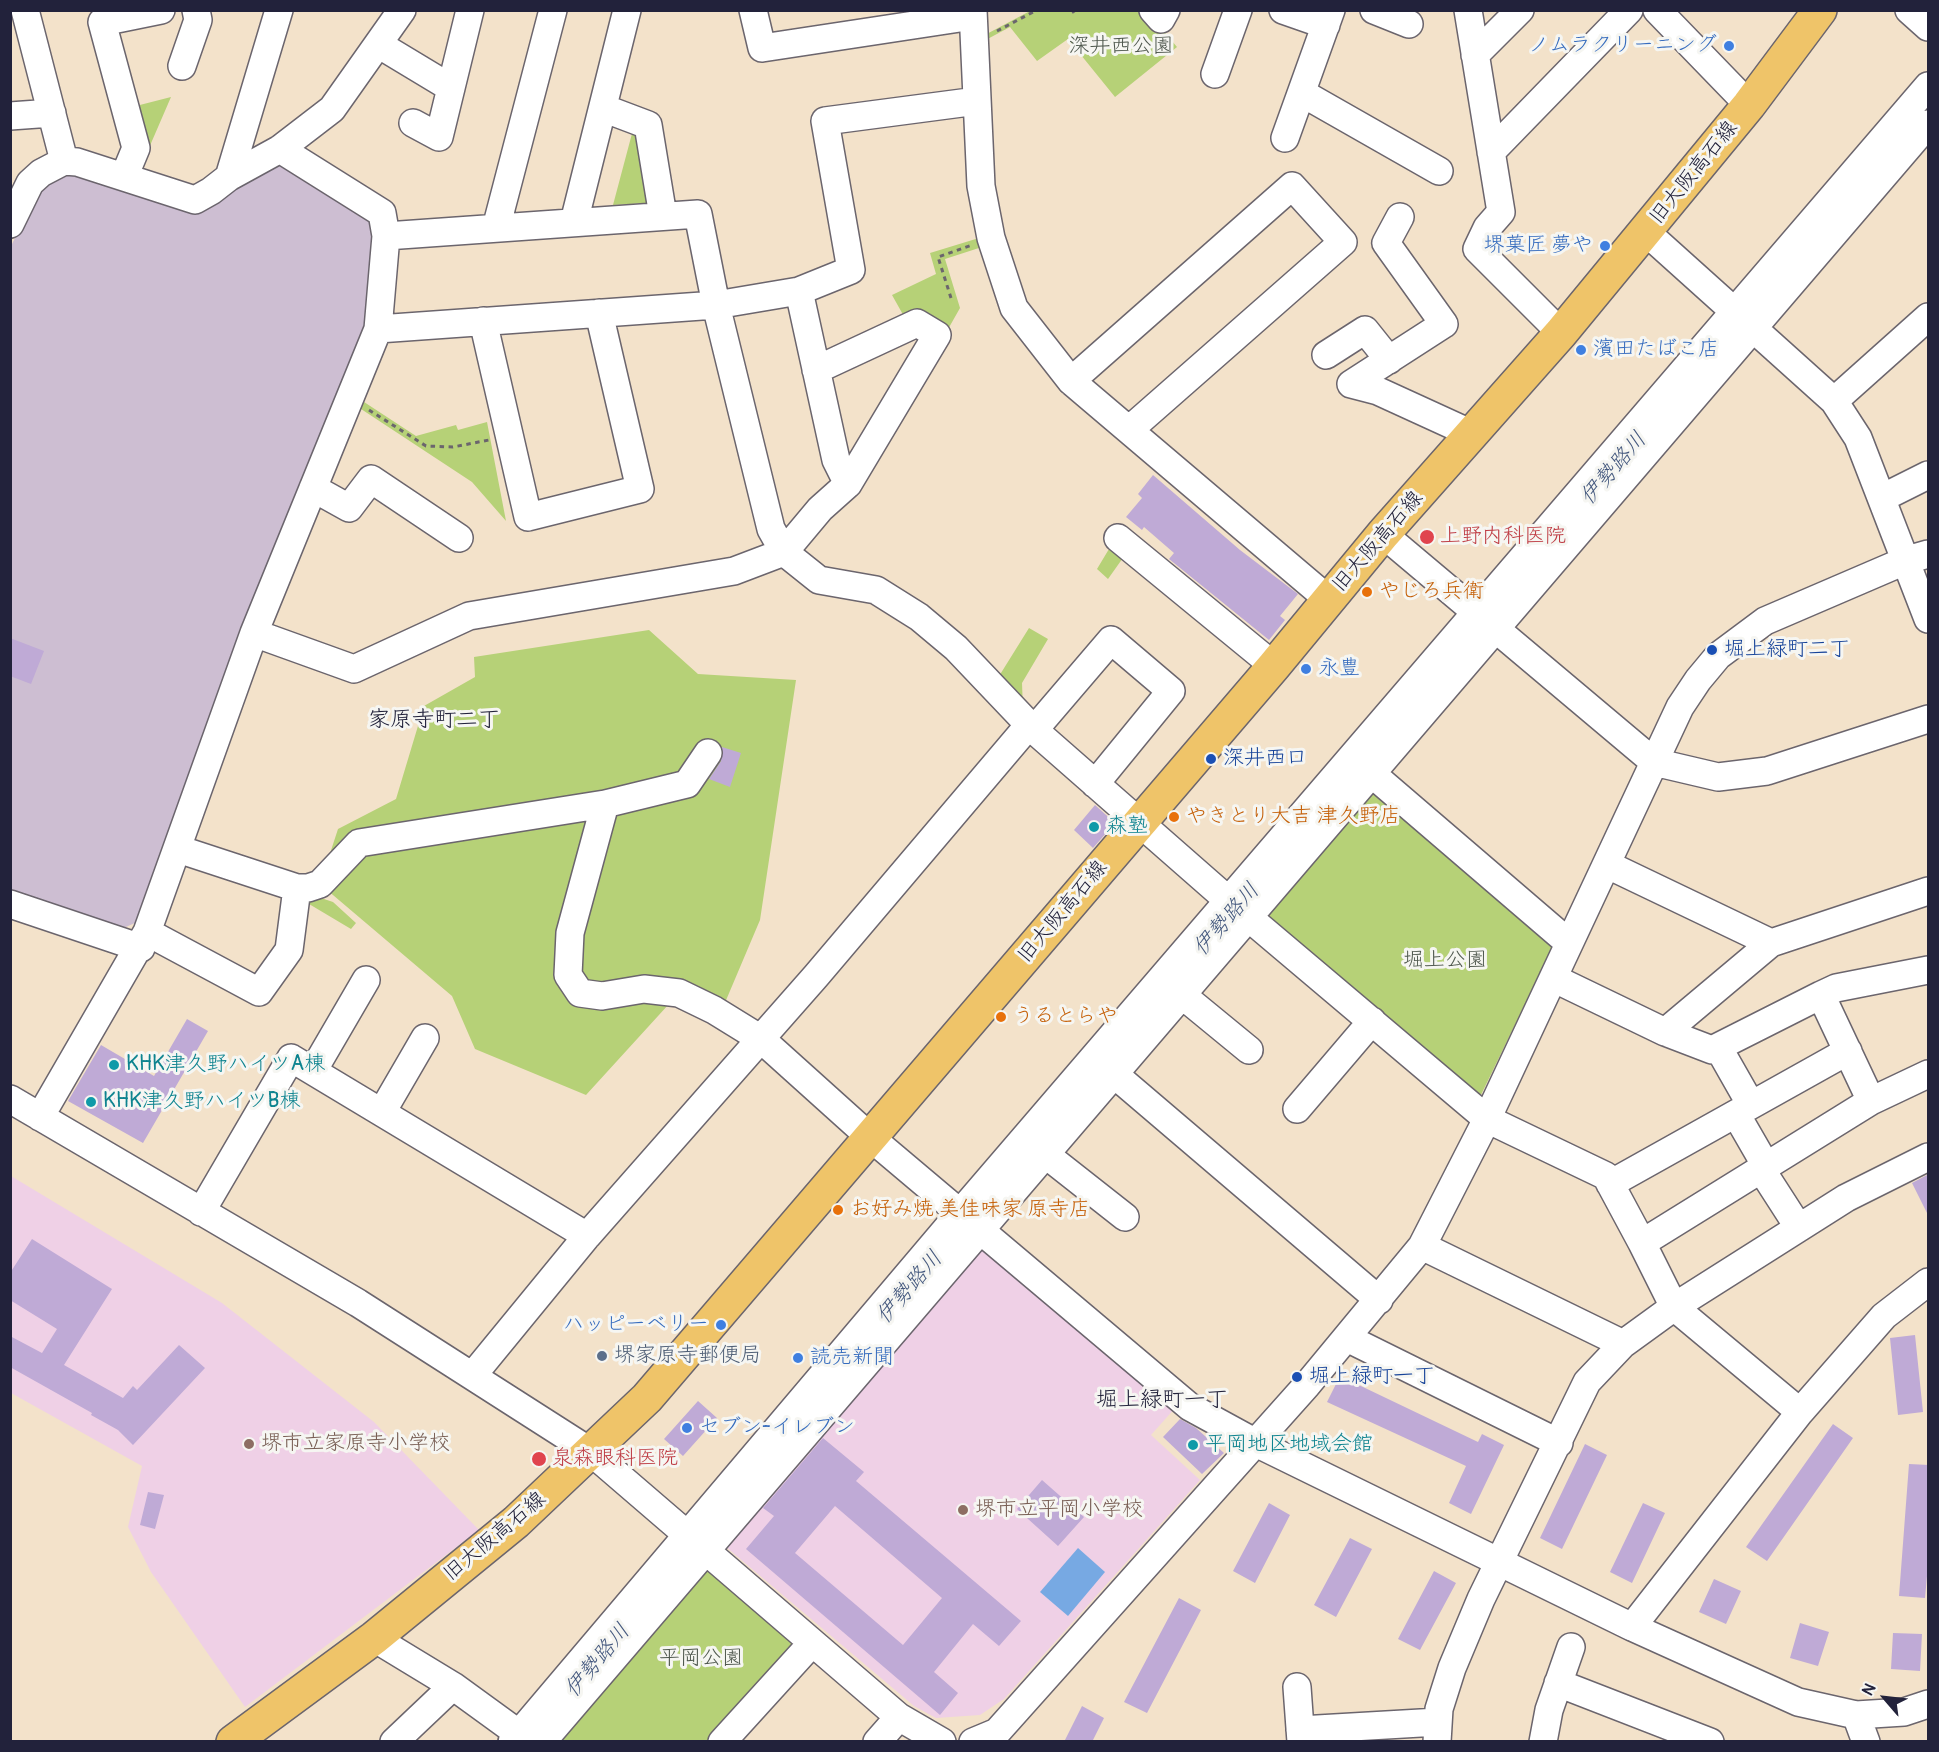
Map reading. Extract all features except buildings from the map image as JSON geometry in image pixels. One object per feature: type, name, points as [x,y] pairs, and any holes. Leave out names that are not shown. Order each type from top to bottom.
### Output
[{"type":"main road","name":"旧大阪高石線","points":[[233,1742],[374,1638],[516,1522],[646,1398],[1274,666],[1383,534],[1561,333],[1749,105],[1820,10]]},
{"type":"street","points":[[25,10],[64,161]]},
{"type":"street","points":[[124,177],[136,148],[102,22],[162,10]]},
{"type":"street","points":[[182,66],[198,20],[196,10]]},
{"type":"street","points":[[229,177],[279,10]]},
{"type":"street","points":[[13,211],[30,183],[41,173],[64,161],[195,200],[229,177],[280,149],[332,109],[402,10]]},
{"type":"street","points":[[413,123],[439,137],[470,10]]},
{"type":"street","points":[[496,228],[553,10]]},
{"type":"street","points":[[574,222],[627,10]]},
{"type":"street","points":[[753,10],[762,48],[973,13],[981,186],[991,238],[1014,308],[1071,381],[1329,600]]},
{"type":"street","points":[[1153,10],[1161,20],[1166,10]]},
{"type":"street","points":[[1215,74],[1238,10]]},
{"type":"street","points":[[1283,10],[1329,18],[1285,138]]},
{"type":"street","points":[[1374,10],[1409,24]]},
{"type":"street","points":[[1468,10],[1501,212],[1487,228],[1477,249],[1561,333]]},
{"type":"street","points":[[1475,55],[1520,10]]},
{"type":"street","points":[[1491,152],[1629,10]]},
{"type":"street","points":[[1657,10],[1749,105]]},
{"type":"street","points":[[1909,10],[1929,27]]},
{"type":"street","points":[[378,44],[451,88]]},
{"type":"street","points":[[374,1638],[453,1686],[525,1739],[696,1543],[1744,321],[1929,86]]},
{"type":"street","points":[[1302,93],[1439,171]]},
{"type":"street","points":[[378,329],[716,305],[799,291],[851,270],[825,121],[977,101]]},
{"type":"street","points":[[603,108],[648,125],[663,216]]},
{"type":"street","points":[[10,116],[52,113]]},
{"type":"street","points":[[1744,321],[1929,124]]},
{"type":"street","points":[[40,1117],[144,940],[254,633],[378,329],[386,236],[382,213],[280,149]]},
{"type":"street","points":[[1071,381],[1292,186],[1343,242],[1129,429]]},
{"type":"street","points":[[386,236],[698,214],[716,305],[771,529],[784,552],[819,580],[876,590],[919,617],[956,648],[1031,727],[1095,784],[1238,909],[1487,1119],[1606,1176],[1674,1307],[1800,1412]]},
{"type":"street","points":[[1400,217],[1386,243],[1444,324],[1351,384],[1378,391],[1472,434]]},
{"type":"street","points":[[1646,232],[1834,401],[1858,438],[1882,498],[1918,557],[1929,619]]},
{"type":"street","points":[[799,291],[836,460],[848,484]]},
{"type":"street","points":[[483,321],[528,517],[640,489],[599,313]]},
{"type":"street","points":[[1834,401],[1929,317]]},
{"type":"street","points":[[254,633],[354,669],[470,616],[734,571],[784,552],[820,509],[848,484],[937,334],[917,323],[816,370]]},
{"type":"street","points":[[1326,355],[1365,330],[1389,360]]},
{"type":"street","points":[[1882,498],[1929,475]]},
{"type":"street","points":[[313,488],[349,508],[371,479],[459,538]]},
{"type":"street","points":[[1383,534],[1654,762],[1718,777],[1767,771],[1929,718]]},
{"type":"street","points":[[1118,538],[1274,666]]},
{"type":"street","points":[[973,1742],[997,1732],[1256,1443],[1347,1338],[1422,1246],[1487,1119],[1608,865],[1680,706],[1698,680],[1718,656],[1765,621],[1918,557]]},
{"type":"street","points":[[971,1220],[1045,1154],[1114,1074],[1182,994],[1238,909],[1371,773],[1486,621]]},
{"type":"street","points":[[473,1375],[587,1236],[1031,727],[1111,640],[1171,691],[1095,784]]},
{"type":"street","points":[[177,849],[297,888],[320,884],[359,843],[605,804],[687,784],[708,753]]},
{"type":"street","points":[[1371,773],[1569,943]]},
{"type":"street","points":[[605,804],[570,933],[568,975],[580,993],[602,996],[644,989],[679,993],[714,1010],[760,1039],[871,1138],[1190,1407],[1256,1443],[1632,1627],[1798,1702],[1856,1715],[1904,1712],[1929,1704]]},
{"type":"street","points":[[1608,865],[1771,943]]},
{"type":"street","points":[[10,904],[144,940],[259,992],[289,950],[297,888]]},
{"type":"street","points":[[1665,1032],[1771,943],[1929,891]]},
{"type":"street","points":[[1553,978],[1665,1032],[1712,1050],[1836,988],[1929,970]]},
{"type":"street","points":[[313,1071],[366,980]]},
{"type":"street","points":[[1182,994],[1249,1050]]},
{"type":"street","points":[[1821,995],[1872,1101]]},
{"type":"street","points":[[1297,1109],[1372,1021]]},
{"type":"street","points":[[382,1112],[425,1038]]},
{"type":"street","points":[[1718,1047],[1764,1167],[1799,1228]]},
{"type":"street","points":[[1610,1184],[1848,1051]]},
{"type":"street","points":[[201,1212],[291,1058],[587,1236]]},
{"type":"street","points":[[1114,1074],[1379,1300]]},
{"type":"street","points":[[1642,1243],[1872,1101],[1929,1074]]},
{"type":"street","points":[[10,1100],[358,1303],[591,1452],[899,1716],[942,1742]]},
{"type":"street","points":[[1045,1154],[1125,1217]]},
{"type":"street","points":[[1297,1687],[1301,1736],[1437,1732],[1439,1709],[1452,1668],[1499,1562],[1587,1382],[1623,1344],[1674,1307],[1846,1198],[1929,1157]]},
{"type":"street","points":[[1422,1246],[1623,1344]]},
{"type":"street","points":[[1632,1627],[1800,1412],[1884,1316],[1929,1282]]},
{"type":"street","points":[[1347,1338],[1559,1443]]},
{"type":"street","points":[[722,1742],[812,1643]]},
{"type":"street","points":[[1543,1742],[1558,1683],[1572,1647]]},
{"type":"street","points":[[1558,1683],[1710,1742]]},
{"type":"street","points":[[394,1742],[453,1686]]},
{"type":"street","points":[[1856,1715],[1866,1742]]},
{"type":"street","points":[[877,1742],[899,1716]]},
{"type":"path","points":[[974,44],[1037,10]]},
{"type":"path","points":[[951,298],[938,257],[991,238]]},
{"type":"path","points":[[350,398],[426,446],[453,447],[475,443]]},
{"type":"shaded area","points":[[281,159],[369,215],[375,228],[368,325],[144,919],[119,930],[11,897],[10,248],[41,186],[71,171],[193,211]]},
{"type":"shaded area","name":"堺市立家原寺小学校","points":[[11,1176],[222,1303],[374,1422],[479,1530],[245,1707],[151,1572],[128,1527],[142,1466],[11,1393]]},
{"type":"shaded area","name":"堺市立平岡小学校","points":[[984,1246],[1176,1407],[1151,1435],[1200,1480],[1004,1699],[980,1715],[936,1718],[914,1706],[726,1547],[726,1540]]},
{"type":"green space","name":"深井西公園","points":[[1146,10],[1177,47],[1115,97],[1068,39],[1037,61],[1010,27],[980,43],[981,37],[1030,11]]},
{"type":"green space","points":[[171,97],[139,171],[132,107]]},
{"type":"green space","points":[[634,126],[651,197],[647,203],[613,205]]},
{"type":"green space","points":[[979,238],[982,247],[945,259],[960,308],[947,331],[906,320],[892,295],[936,274],[930,253]]},
{"type":"green space","points":[[361,400],[416,436],[456,425],[458,430],[487,422],[506,521],[472,482],[358,407]]},
{"type":"green space","points":[[1112,544],[1125,555],[1108,579],[1097,569]]},
{"type":"green space","points":[[1029,628],[1048,639],[1022,683],[1023,710],[996,681]]},
{"type":"green space","points":[[649,630],[698,674],[796,680],[760,920],[724,1005],[679,993],[586,1095],[475,1049],[452,996],[320,884],[338,829],[396,799],[424,706],[475,677],[474,657]]},
{"type":"green space","name":"堀上公園","points":[[1372,791],[1554,944],[1479,1099],[1266,917]]},
{"type":"green space","points":[[306,893],[333,902],[356,923],[351,929],[304,901]]},
{"type":"green space","name":"平岡公園","points":[[708,1568],[792,1640],[792,1648],[709,1741],[557,1742]]},
{"type":"water","points":[[1078,1548],[1105,1572],[1068,1616],[1040,1592]]},
{"type":"place","name":"ノムラクリーニング","points":[[1729,46]]},
{"type":"place","name":"堺菓匠 夢や","points":[[1605,246]]},
{"type":"place","name":"濱田たばこ店","points":[[1581,350]]},
{"type":"place","name":"上野内科医院","points":[[1427,537]]},
{"type":"place","name":"やじろ兵衛","points":[[1367,592]]},
{"type":"place","name":"堀上緑町二丁","points":[[1712,650]]},
{"type":"place","name":"永豊","points":[[1306,669]]},
{"type":"place","name":"深井西口","points":[[1211,759]]},
{"type":"place","name":"やきとり大吉 津久野店","points":[[1174,817]]},
{"type":"place","name":"森塾","points":[[1094,827]]},
{"type":"place","name":"うるとらや","points":[[1001,1017]]},
{"type":"place","name":"KHK津久野ハイツA棟","points":[[114,1065]]},
{"type":"place","name":"KHK津久野ハイツB棟","points":[[91,1102]]},
{"type":"place","name":"お好み焼 美佳味家 原寺店","points":[[838,1210]]},
{"type":"place","name":"ハッピーベリー","points":[[721,1325]]},
{"type":"place","name":"堺家原寺郵便局","points":[[602,1356]]},
{"type":"place","name":"読売新聞","points":[[798,1358]]},
{"type":"place","name":"堀上緑町一丁","points":[[1297,1377]]},
{"type":"place","name":"セブン-イレブン","points":[[687,1428]]},
{"type":"place","name":"堺市立家原寺小学校","points":[[249,1444]]},
{"type":"place","name":"平岡地区地域会館","points":[[1193,1445]]},
{"type":"place","name":"泉森眼科医院","points":[[539,1459]]},
{"type":"place","name":"堺市立平岡小学校","points":[[963,1510]]},
{"type":"district","name":"家原寺町二丁","points":[[434,720]]},
{"type":"district","name":"堀上緑町一丁","points":[[1162,1400]]},
{"type":"water label","name":"伊勢路川","points":[[1614,469]]},
{"type":"water label","name":"伊勢路川","points":[[1227,920]]},
{"type":"water label","name":"伊勢路川","points":[[910,1288]]},
{"type":"water label","name":"伊勢路川","points":[[598,1661]]}]
